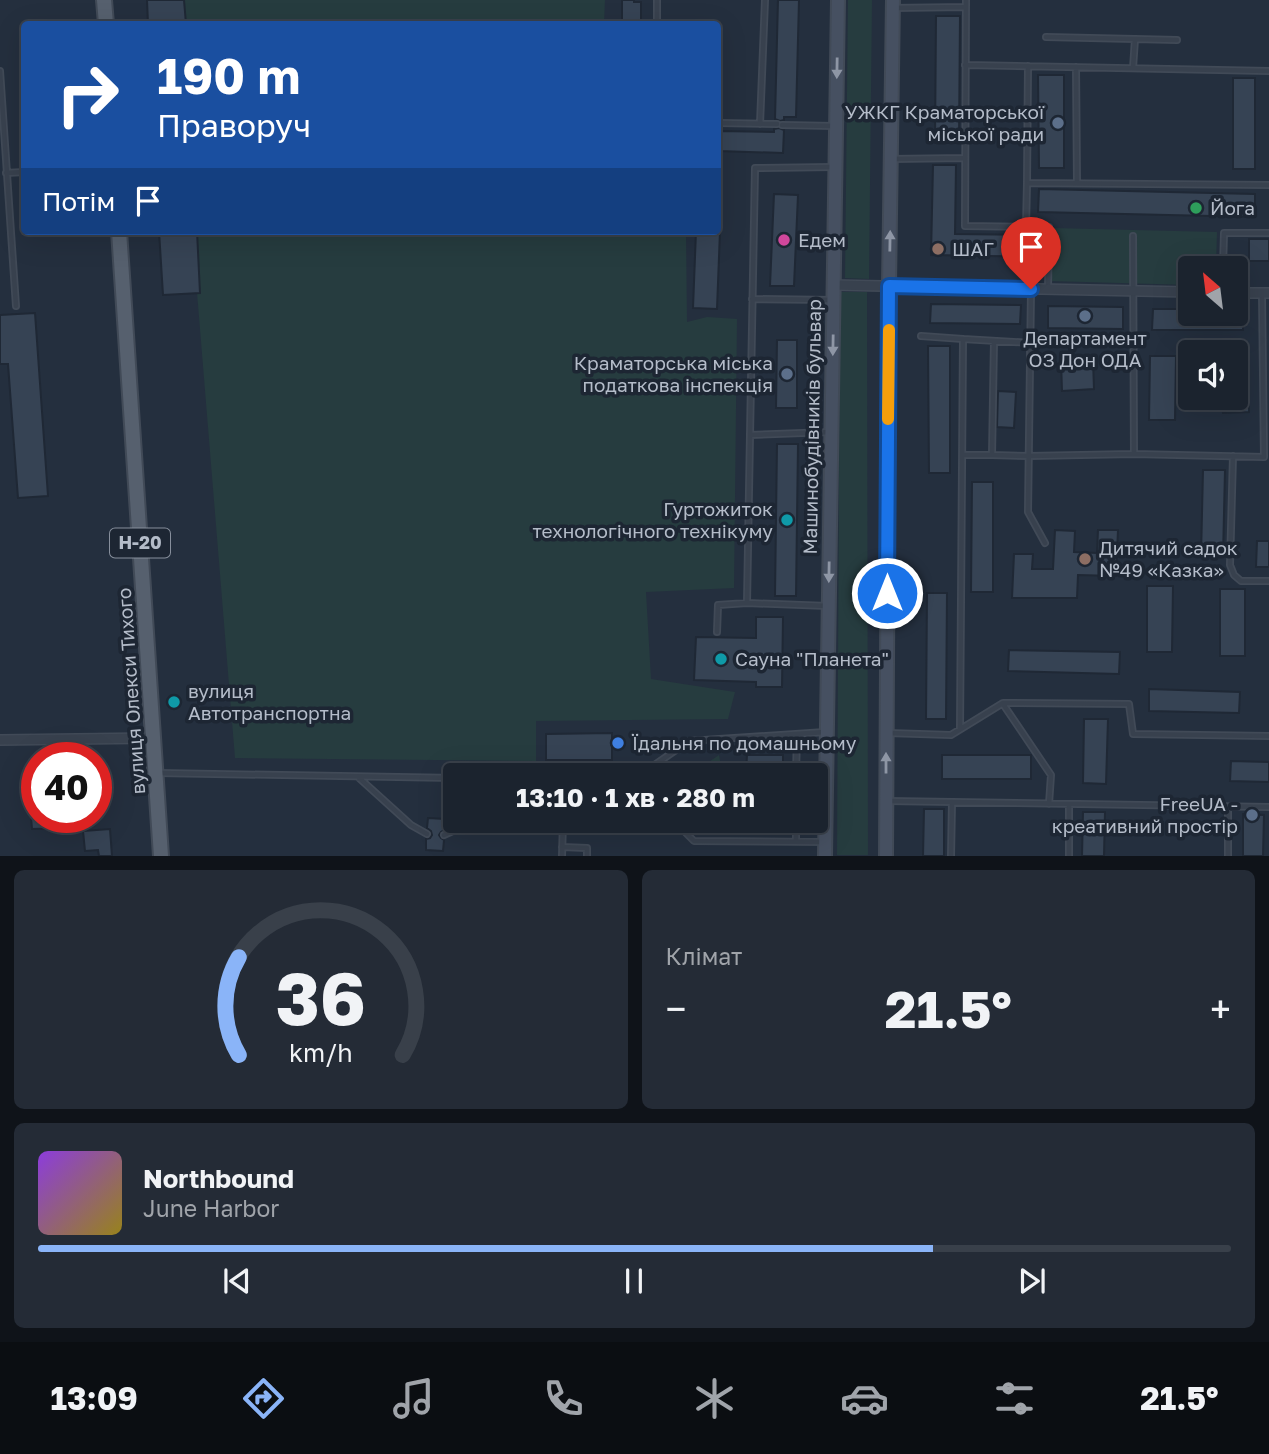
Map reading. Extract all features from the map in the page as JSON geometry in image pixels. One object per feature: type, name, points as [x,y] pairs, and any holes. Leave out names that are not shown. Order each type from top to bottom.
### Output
[{"type":"main road","points":[[104,0],[106,21]]},
{"type":"main road","name":"вулиця Олекси Тихого","points":[[119,235],[161,856]]},
{"type":"street","name":"Машинобудівників бульвар","points":[[825,849],[838,0]]},
{"type":"street","points":[[886,856],[893,4]]},
{"type":"street","points":[[834,285],[1178,292]]},
{"type":"street","points":[[1248,293],[1266,293]]},
{"type":"street","points":[[0,740],[153,738]]},
{"type":"lane","points":[[657,0],[657,21]]},
{"type":"lane","points":[[761,124],[765,0]]},
{"type":"lane","points":[[966,0],[965,226],[1049,227],[1048,289]]},
{"type":"lane","points":[[893,4],[965,7]]},
{"type":"lane","points":[[1046,37],[1177,40]]},
{"type":"lane","points":[[1133,68],[1135,39]]},
{"type":"lane","points":[[965,65],[1269,71]]},
{"type":"lane","points":[[1026,227],[1028,66]]},
{"type":"lane","points":[[1076,67],[1077,183]]},
{"type":"lane","points":[[0,71],[16,306]]},
{"type":"lane","points":[[721,123],[836,127]]},
{"type":"lane","points":[[891,159],[965,158]]},
{"type":"lane","points":[[747,603],[755,168],[835,167]]},
{"type":"lane","points":[[6,173],[21,173]]},
{"type":"lane","points":[[1027,183],[1269,185]]},
{"type":"lane","points":[[1223,256],[1224,233],[1269,233]]},
{"type":"lane","points":[[1133,236],[1134,454]]},
{"type":"lane","points":[[1031,289],[1028,512],[1045,543]]},
{"type":"lane","points":[[962,455],[1134,454],[1264,457],[1266,293]]},
{"type":"lane","points":[[752,299],[833,300]]},
{"type":"lane","points":[[921,336],[1031,343]]},
{"type":"lane","points":[[960,730],[963,339]]},
{"type":"lane","points":[[992,455],[994,341]]},
{"type":"lane","points":[[751,435],[831,432]]},
{"type":"lane","points":[[1233,456],[1230,565],[1234,575],[1241,581],[1269,582]]},
{"type":"lane","points":[[718,632],[718,605],[747,603],[829,606]]},
{"type":"lane","points":[[886,733],[951,735],[1003,703],[1129,704],[1133,733],[1269,736]]},
{"type":"lane","points":[[1003,703],[1051,775],[1049,804]]},
{"type":"lane","points":[[657,763],[689,741],[826,732]]},
{"type":"lane","points":[[796,763],[797,734]]},
{"type":"lane","points":[[156,773],[443,778]]},
{"type":"lane","points":[[357,776],[411,825],[427,834]]},
{"type":"lane","points":[[887,801],[1269,807]]},
{"type":"lane","points":[[951,856],[952,802]]},
{"type":"lane","points":[[1069,804],[1069,856]]},
{"type":"lane","points":[[1228,807],[1228,856]]},
{"type":"lane","points":[[444,835],[448,833]]},
{"type":"lane","points":[[562,856],[563,833]]},
{"type":"lane","points":[[686,833],[694,841],[796,842],[825,849]]},
{"type":"lane","points":[[796,833],[796,842]]},
{"type":"lane","points":[[562,847],[587,848],[587,856]]},
{"type":"green space","points":[[174,0],[605,0],[604,21],[176,21]]},
{"type":"green space","points":[[848,0],[872,0],[869,279],[845,278]]},
{"type":"green space","points":[[1052,228],[1217,232],[1216,256],[1178,256],[1178,285],[1050,281]]},
{"type":"green space","points":[[192,235],[686,235],[687,322],[707,317],[737,319],[734,588],[646,592],[651,679],[735,692],[728,719],[536,721],[536,761],[235,758]]},
{"type":"green space","points":[[840,292],[867,292],[868,855],[837,855]]},
{"type":"green space","points":[[719,755],[720,763],[707,763]]},
{"type":"building","points":[[147,0],[184,0],[186,21],[148,21]]},
{"type":"building","points":[[622,0],[641,2],[641,21],[622,21]]},
{"type":"building","points":[[778,0],[799,0],[796,117],[784,117],[784,120],[780,121],[775,119]]},
{"type":"building","points":[[936,16],[960,16],[959,143],[935,143]]},
{"type":"building","points":[[1038,75],[1064,75],[1064,168],[1039,168]]},
{"type":"building","points":[[1233,78],[1255,78],[1255,169],[1233,169]]},
{"type":"building","points":[[774,129],[784,130],[783,153],[721,151],[721,131],[774,132]]},
{"type":"building","points":[[933,165],[956,165],[955,234],[1044,235],[1044,257],[931,255]]},
{"type":"building","points":[[1039,189],[1255,194],[1255,217],[1038,212]]},
{"type":"building","name":"Едем","points":[[774,194],[798,195],[794,286],[770,286]]},
{"type":"building","points":[[159,235],[197,235],[200,293],[163,295]]},
{"type":"building","points":[[696,235],[720,235],[717,309],[693,308]]},
{"type":"building","points":[[1249,239],[1269,239],[1269,261],[1249,261]]},
{"type":"building","points":[[931,304],[1021,305],[1020,324],[930,323]]},
{"type":"building","points":[[1048,306],[1123,307],[1123,329],[1048,328]]},
{"type":"building","points":[[1153,309],[1178,309],[1178,326],[1243,326],[1243,330],[1152,330]]},
{"type":"building","points":[[35,313],[48,496],[18,498],[8,364],[0,364],[0,315]]},
{"type":"building","name":"Краматорська міська податкова інспекція","points":[[777,340],[797,340],[797,408],[776,408]]},
{"type":"building","points":[[928,346],[950,346],[950,473],[929,473]]},
{"type":"building","points":[[1150,356],[1176,356],[1175,420],[1149,420]]},
{"type":"building","points":[[1248,356],[1249,412],[1223,413],[1223,410],[1248,410]]},
{"type":"building","points":[[1093,360],[1094,389],[1062,391],[1061,361]]},
{"type":"building","points":[[998,391],[1016,392],[1014,428],[997,427]]},
{"type":"building","name":"Гуртожиток технологічного технікуму","points":[[777,444],[798,444],[796,596],[775,596]]},
{"type":"building","points":[[1203,470],[1225,470],[1223,557],[1201,556]]},
{"type":"building","points":[[972,482],[993,482],[993,592],[971,592]]},
{"type":"building","name":"Дитячий садок №49 «Казка»","points":[[1055,530],[1075,531],[1074,552],[1097,553],[1098,530],[1118,530],[1116,576],[1078,575],[1077,598],[1012,598],[1014,554],[1033,554],[1032,569],[1053,569]]},
{"type":"building","points":[[1257,541],[1269,541],[1269,567],[1256,567]]},
{"type":"building","points":[[1147,586],[1173,586],[1172,652],[1147,652]]},
{"type":"building","points":[[1220,589],[1245,589],[1245,656],[1220,656]]},
{"type":"building","points":[[927,593],[947,593],[946,719],[926,719]]},
{"type":"building","points":[[756,617],[783,617],[782,687],[756,687],[756,682],[694,680],[696,637],[756,638]]},
{"type":"building","points":[[1009,650],[1120,652],[1119,674],[1008,671]]},
{"type":"building","points":[[1149,689],[1240,692],[1239,713],[1149,711]]},
{"type":"building","points":[[1084,719],[1108,719],[1106,784],[1083,783]]},
{"type":"building","points":[[612,733],[612,760],[546,760],[546,734]]},
{"type":"building","points":[[747,755],[783,755],[783,763],[747,763]]},
{"type":"building","points":[[942,755],[1031,755],[1031,779],[942,779]]},
{"type":"building","points":[[1231,761],[1269,762],[1269,782],[1230,781]]},
{"type":"building","points":[[924,809],[944,809],[944,856],[923,856]]},
{"type":"building","points":[[1083,812],[1105,812],[1104,856],[1082,856]]},
{"type":"building","points":[[1243,814],[1264,815],[1263,856],[1243,856]]},
{"type":"building","points":[[428,818],[443,819],[443,831],[439,835],[444,840],[443,851],[426,850],[426,839],[432,835],[427,828]]},
{"type":"building","points":[[83,833],[110,833],[112,856],[99,856],[98,850],[85,851]]},
{"type":"slow traffic","points":[[888,419],[889,330]]},
{"type":"place","name":"УЖКГ Краматорської міської ради","points":[[1058,123]]},
{"type":"place","name":"Йога","points":[[1196,208]]},
{"type":"place","name":"Едем","points":[[784,240]]},
{"type":"place","name":"ШАГ","points":[[938,249]]},
{"type":"place","name":"Департамент ОЗ Дон ОДА","points":[[1085,316]]},
{"type":"place","name":"Краматорська міська податкова інспекція","points":[[787,374]]},
{"type":"place","name":"Гуртожиток технологічного технікуму","points":[[787,520]]},
{"type":"place","name":"Дитячий садок №49 «Казка»","points":[[1085,559]]},
{"type":"place","name":"Сауна \"Планета\"","points":[[721,659]]},
{"type":"place","name":"вулиця Автотранспортна","points":[[174,702]]},
{"type":"place","name":"Їдальня по домашньому","points":[[618,743]]},
{"type":"place","name":"FreeUA - креативний простір","points":[[1252,815]]},
{"type":"route","points":[[887,593],[889,286],[1031,289]]}]
